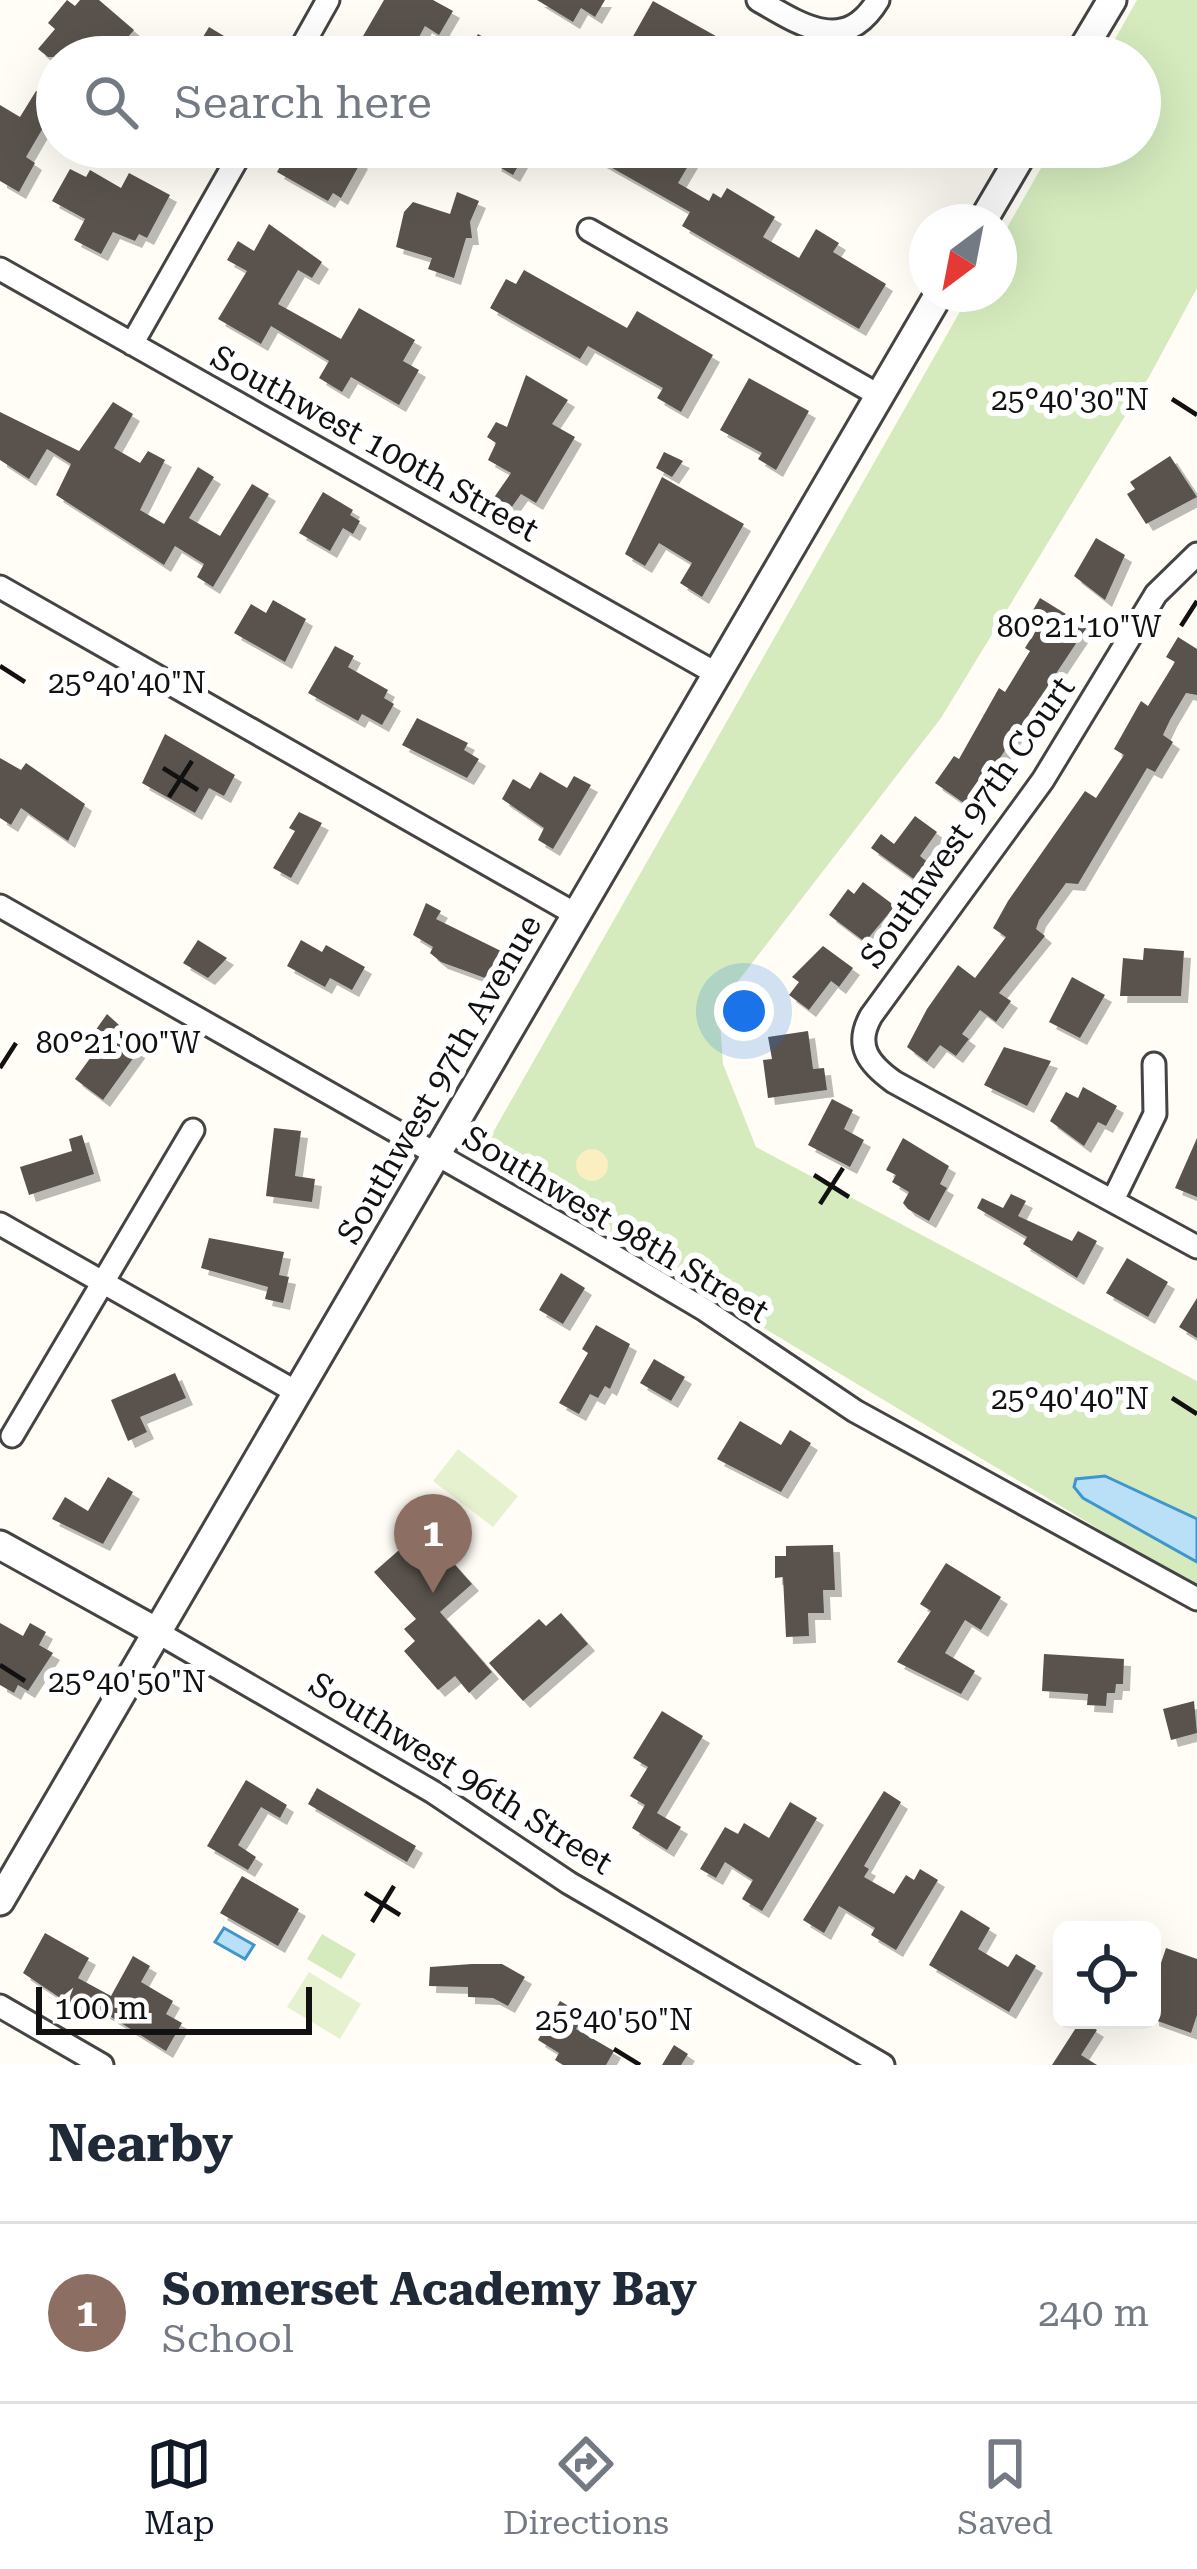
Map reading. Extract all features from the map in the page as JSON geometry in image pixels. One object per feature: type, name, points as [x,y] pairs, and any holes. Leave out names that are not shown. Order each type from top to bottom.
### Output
[{"type":"street","points":[[308,36],[328,0]]},
{"type":"street","points":[[758,0],[808,28],[840,34],[859,25],[878,0]]},
{"type":"street","points":[[1091,36],[1112,0]]},
{"type":"street","points":[[132,344],[232,168]]},
{"type":"street","points":[[992,204],[1013,168]]},
{"type":"street","points":[[589,230],[880,396]]},
{"type":"street","name":"Southwest 100th Street","points":[[0,269],[717,674]]},
{"type":"street","name":"Southwest 97th Avenue","points":[[0,1901],[929,312]]},
{"type":"street","name":"Southwest 97th Court","points":[[1114,1200],[882,1073],[862,1048],[866,1024],[1043,780],[1156,594],[1197,554]]},
{"type":"street","points":[[0,587],[577,915]]},
{"type":"street","name":"Southwest 98th Street","points":[[0,906],[705,1310],[855,1411],[1197,1599]]},
{"type":"street","points":[[1154,1064],[1153,1121],[1114,1200],[1197,1247]]},
{"type":"street","points":[[12,1436],[194,1130]]},
{"type":"street","points":[[0,1224],[298,1393]]},
{"type":"street","name":"Southwest 96th Street","points":[[0,1545],[433,1792],[569,1883],[883,2065]]},
{"type":"street","points":[[0,2006],[102,2065]]},
{"type":"green space","points":[[1137,0],[1197,0],[1197,288],[1150,375],[941,718],[719,1006],[723,1064],[756,1147],[1197,1381],[1197,1588],[479,1157],[960,312],[1017,312],[1017,210],[1041,168],[1161,168],[1161,36],[1117,36]]},
{"type":"green space","points":[[458,1449],[518,1496],[493,1527],[433,1481]]},
{"type":"green space","points":[[322,1934],[356,1954],[341,1979],[307,1959]]},
{"type":"green space","points":[[309,1972],[361,2004],[340,2039],[287,2007]]},
{"type":"sand","points":[[592,1149],[603,1154],[608,1165],[603,1176],[592,1181],[581,1176],[576,1165],[581,1154]]},
{"type":"water","points":[[1105,1476],[1197,1519],[1197,1562],[1083,1498],[1074,1487],[1076,1479]]},
{"type":"water","points":[[224,1928],[254,1945],[245,1959],[215,1942]]},
{"type":"building","points":[[67,0],[75,6],[80,0],[99,0],[134,30],[129,36],[49,36],[55,29],[48,23]]},
{"type":"building","points":[[384,0],[433,0],[453,11],[439,35],[425,26],[420,36],[363,36]]},
{"type":"building","points":[[537,0],[605,0],[595,17],[581,8],[573,22]]},
{"type":"building","points":[[653,1],[716,36],[633,36]]},
{"type":"building","points":[[209,27],[224,36],[204,36]]},
{"type":"building","points":[[36,91],[36,140],[26,157],[35,163],[19,192],[0,181],[0,105],[20,117]]},
{"type":"building","points":[[279,168],[358,168],[341,198],[333,193],[328,201],[277,172]]},
{"type":"building","points":[[612,168],[687,168],[678,183],[709,201],[713,193],[721,198],[727,188],[775,217],[763,237],[799,258],[816,229],[839,243],[833,252],[886,284],[859,329],[682,226],[690,212]]},
{"type":"building","points":[[70,169],[86,177],[90,170],[121,188],[129,173],[170,195],[147,238],[139,234],[135,241],[113,232],[101,254],[74,240],[85,219],[52,201]]},
{"type":"building","points":[[457,192],[479,201],[470,222],[472,238],[466,238],[454,278],[428,269],[432,258],[396,247],[404,212],[413,202],[450,214]]},
{"type":"building","points":[[269,224],[322,262],[312,278],[298,270],[278,304],[341,339],[359,308],[415,340],[403,361],[419,370],[399,405],[351,377],[342,392],[319,378],[329,361],[271,326],[261,344],[218,319],[247,271],[227,260],[238,241],[254,251]]},
{"type":"building","points":[[524,270],[627,328],[637,311],[713,355],[681,412],[657,398],[663,388],[588,346],[580,359],[490,308],[506,279],[516,284]]},
{"type":"building","points":[[526,375],[568,400],[552,424],[575,437],[536,503],[521,494],[509,511],[493,499],[511,473],[488,460],[496,443],[487,437],[496,422],[507,427]]},
{"type":"building","points":[[749,378],[809,411],[776,470],[758,459],[762,453],[720,430]]},
{"type":"building","points":[[113,402],[133,414],[114,448],[140,463],[148,451],[165,460],[140,510],[164,524],[198,467],[214,477],[189,518],[220,536],[252,484],[269,494],[213,587],[197,577],[204,564],[175,546],[164,565],[56,495],[71,464],[47,449],[29,479],[0,460],[0,412],[79,451]]},
{"type":"building","points":[[664,452],[683,461],[672,477],[656,468]]},
{"type":"building","points":[[1170,456],[1197,497],[1146,524],[1127,494],[1135,489],[1130,482]]},
{"type":"building","points":[[662,477],[744,524],[702,597],[680,583],[692,563],[659,543],[645,566],[625,554]]},
{"type":"building","points":[[323,492],[353,510],[350,515],[360,521],[353,534],[343,528],[330,551],[299,533]]},
{"type":"building","points":[[1096,538],[1125,555],[1105,600],[1074,576]]},
{"type":"building","points":[[1040,598],[1087,627],[968,806],[935,783],[954,756],[959,759],[999,688],[1005,692],[1030,651],[1025,648],[1039,625],[1028,619]]},
{"type":"building","points":[[273,600],[306,619],[285,662],[234,633],[251,604],[266,613]]},
{"type":"building","points":[[1178,637],[1197,649],[1197,695],[1186,693],[1170,720],[1163,735],[1173,742],[1155,772],[1147,768],[1078,884],[1066,883],[1039,920],[1036,929],[1045,936],[999,993],[1011,1001],[996,1022],[980,1010],[962,1034],[969,1039],[956,1056],[940,1045],[927,1062],[907,1047],[927,1009],[958,965],[975,978],[1006,937],[993,928],[1008,901],[1085,791],[1096,798],[1124,755],[1114,749],[1141,701],[1148,706],[1175,662],[1166,657]]},
{"type":"building","points":[[335,646],[354,656],[348,667],[388,690],[384,698],[394,704],[382,725],[362,714],[358,721],[308,693]]},
{"type":"building","points":[[417,718],[468,743],[464,750],[479,759],[467,778],[402,745]]},
{"type":"building","points":[[165,734],[235,775],[224,796],[209,788],[195,813],[142,783]]},
{"type":"building","points":[[0,758],[21,770],[26,763],[85,804],[68,841],[21,808],[11,825],[0,818]]},
{"type":"building","points":[[540,772],[567,788],[574,776],[591,785],[553,849],[538,840],[544,828],[502,799],[513,779],[530,789]]},
{"type":"building","points":[[299,812],[322,823],[291,878],[273,868],[295,831],[289,828]]},
{"type":"building","points":[[915,816],[937,832],[920,856],[930,864],[918,882],[871,848],[881,834],[894,844]]},
{"type":"building","points":[[863,882],[895,906],[865,942],[829,915],[848,889],[854,894]]},
{"type":"building","points":[[426,903],[441,911],[436,919],[501,951],[485,978],[441,962],[430,953],[433,947],[413,935]]},
{"type":"building","points":[[198,940],[227,958],[208,978],[183,963]]},
{"type":"building","points":[[301,940],[322,952],[326,945],[365,967],[352,990],[330,978],[325,987],[287,966]]},
{"type":"building","points":[[823,946],[853,968],[839,987],[831,981],[809,1010],[789,995],[799,982],[792,977]]},
{"type":"building","points":[[1144,948],[1184,951],[1181,996],[1120,996],[1123,958],[1143,960]]},
{"type":"building","points":[[1072,977],[1105,995],[1080,1038],[1049,1022]]},
{"type":"building","points":[[107,1014],[142,1046],[103,1100],[75,1079],[104,1039],[95,1031]]},
{"type":"building","points":[[808,1031],[813,1069],[824,1068],[827,1090],[768,1098],[763,1060],[772,1059],[768,1037]]},
{"type":"building","points":[[1004,1047],[1051,1061],[1027,1106],[984,1085]]},
{"type":"building","points":[[1083,1087],[1117,1106],[1106,1126],[1098,1122],[1084,1146],[1050,1121],[1066,1092],[1078,1098]]},
{"type":"building","points":[[832,1099],[853,1110],[844,1129],[864,1140],[850,1167],[808,1145]]},
{"type":"building","points":[[274,1128],[301,1131],[295,1176],[315,1179],[312,1202],[266,1196]]},
{"type":"building","points":[[82,1135],[94,1174],[29,1195],[20,1167],[72,1151],[69,1139]]},
{"type":"building","points":[[903,1138],[949,1166],[940,1184],[947,1188],[929,1221],[908,1209],[903,1203],[909,1192],[892,1182],[896,1175],[886,1170]]},
{"type":"building","points":[[1197,1138],[1197,1197],[1175,1188]]},
{"type":"building","points":[[1011,1194],[1026,1201],[1018,1216],[1072,1241],[1078,1231],[1097,1241],[1077,1278],[1023,1244],[1027,1237],[977,1208],[982,1198],[1003,1208]]},
{"type":"building","points":[[209,1238],[284,1252],[279,1275],[289,1277],[283,1303],[265,1299],[268,1287],[201,1268]]},
{"type":"building","points":[[1127,1258],[1168,1282],[1148,1317],[1106,1293]]},
{"type":"building","points":[[561,1273],[585,1288],[563,1324],[539,1310]]},
{"type":"building","points":[[1197,1298],[1197,1338],[1179,1327]]},
{"type":"building","points":[[596,1325],[630,1344],[610,1389],[605,1386],[598,1398],[590,1394],[579,1414],[559,1403],[588,1353],[582,1349]]},
{"type":"building","points":[[654,1359],[685,1377],[671,1401],[640,1383]]},
{"type":"building","points":[[175,1373],[186,1398],[140,1417],[147,1432],[128,1441],[111,1400]]},
{"type":"building","points":[[740,1421],[781,1445],[790,1430],[811,1443],[781,1492],[717,1459]]},
{"type":"building","points":[[108,1477],[133,1492],[103,1544],[52,1519],[65,1497],[88,1511]]},
{"type":"building","points":[[423,1529],[472,1584],[440,1612],[492,1672],[469,1693],[455,1676],[438,1690],[404,1651],[415,1641],[404,1629],[416,1619],[374,1572]]},
{"type":"building","points":[[833,1545],[835,1590],[823,1590],[824,1613],[808,1613],[809,1636],[786,1637],[783,1577],[775,1578],[775,1556],[786,1556],[786,1546]]},
{"type":"building","points":[[946,1563],[1001,1597],[981,1630],[965,1620],[945,1653],[975,1671],[961,1694],[897,1662],[931,1611],[920,1604]]},
{"type":"building","points":[[561,1613],[588,1644],[523,1701],[489,1663],[539,1619],[546,1626]]},
{"type":"building","points":[[0,1623],[23,1636],[30,1623],[46,1632],[39,1645],[53,1653],[28,1691],[18,1685],[14,1693],[0,1685]]},
{"type":"building","points":[[1044,1654],[1124,1659],[1123,1684],[1116,1684],[1115,1693],[1107,1693],[1106,1706],[1087,1705],[1088,1694],[1042,1691]]},
{"type":"building","points":[[1194,1701],[1197,1733],[1171,1740],[1163,1709]]},
{"type":"building","points":[[662,1711],[703,1736],[657,1813],[681,1827],[667,1850],[632,1828],[645,1805],[630,1796],[648,1767],[633,1758]]},
{"type":"building","points":[[246,1780],[287,1805],[280,1818],[261,1807],[238,1845],[256,1857],[248,1870],[207,1846]]},
{"type":"building","points":[[317,1788],[416,1846],[407,1862],[308,1804]]},
{"type":"building","points":[[884,1791],[901,1802],[864,1866],[869,1869],[864,1877],[894,1894],[906,1875],[914,1880],[920,1869],[938,1880],[896,1950],[871,1935],[875,1928],[839,1906],[824,1933],[803,1920]]},
{"type":"building","points":[[790,1802],[817,1818],[762,1911],[742,1899],[753,1880],[725,1862],[716,1878],[700,1869],[725,1827],[738,1834],[744,1823],[769,1838]]},
{"type":"building","points":[[242,1876],[299,1909],[278,1946],[220,1913]]},
{"type":"building","points":[[961,1910],[990,1928],[978,1949],[1008,1967],[1016,1954],[1036,1966],[1009,2012],[929,1965]]},
{"type":"building","points":[[45,1933],[89,1958],[78,1978],[111,1996],[133,1956],[150,1966],[141,1982],[173,2001],[166,2014],[182,2023],[166,2051],[84,2000],[78,2010],[23,1973]]},
{"type":"building","points":[[1166,1948],[1197,1959],[1197,2015],[1191,2033],[1161,2022],[1161,1963]]},
{"type":"building","points":[[502,1964],[525,1977],[508,2006],[493,1998],[468,1997],[468,1987],[429,1986],[430,1967]]},
{"type":"building","points":[[560,2001],[584,2015],[576,2029],[614,2051],[606,2065],[563,2065],[555,2060],[559,2053],[538,2040]]},
{"type":"building","points":[[1075,2029],[1097,2030],[1081,2055],[1097,2065],[1052,2065]]},
{"type":"building","points":[[674,2045],[688,2054],[681,2065],[662,2065]]},
{"type":"place","name":"Somerset Academy Bay","points":[[433,1593]]}]
